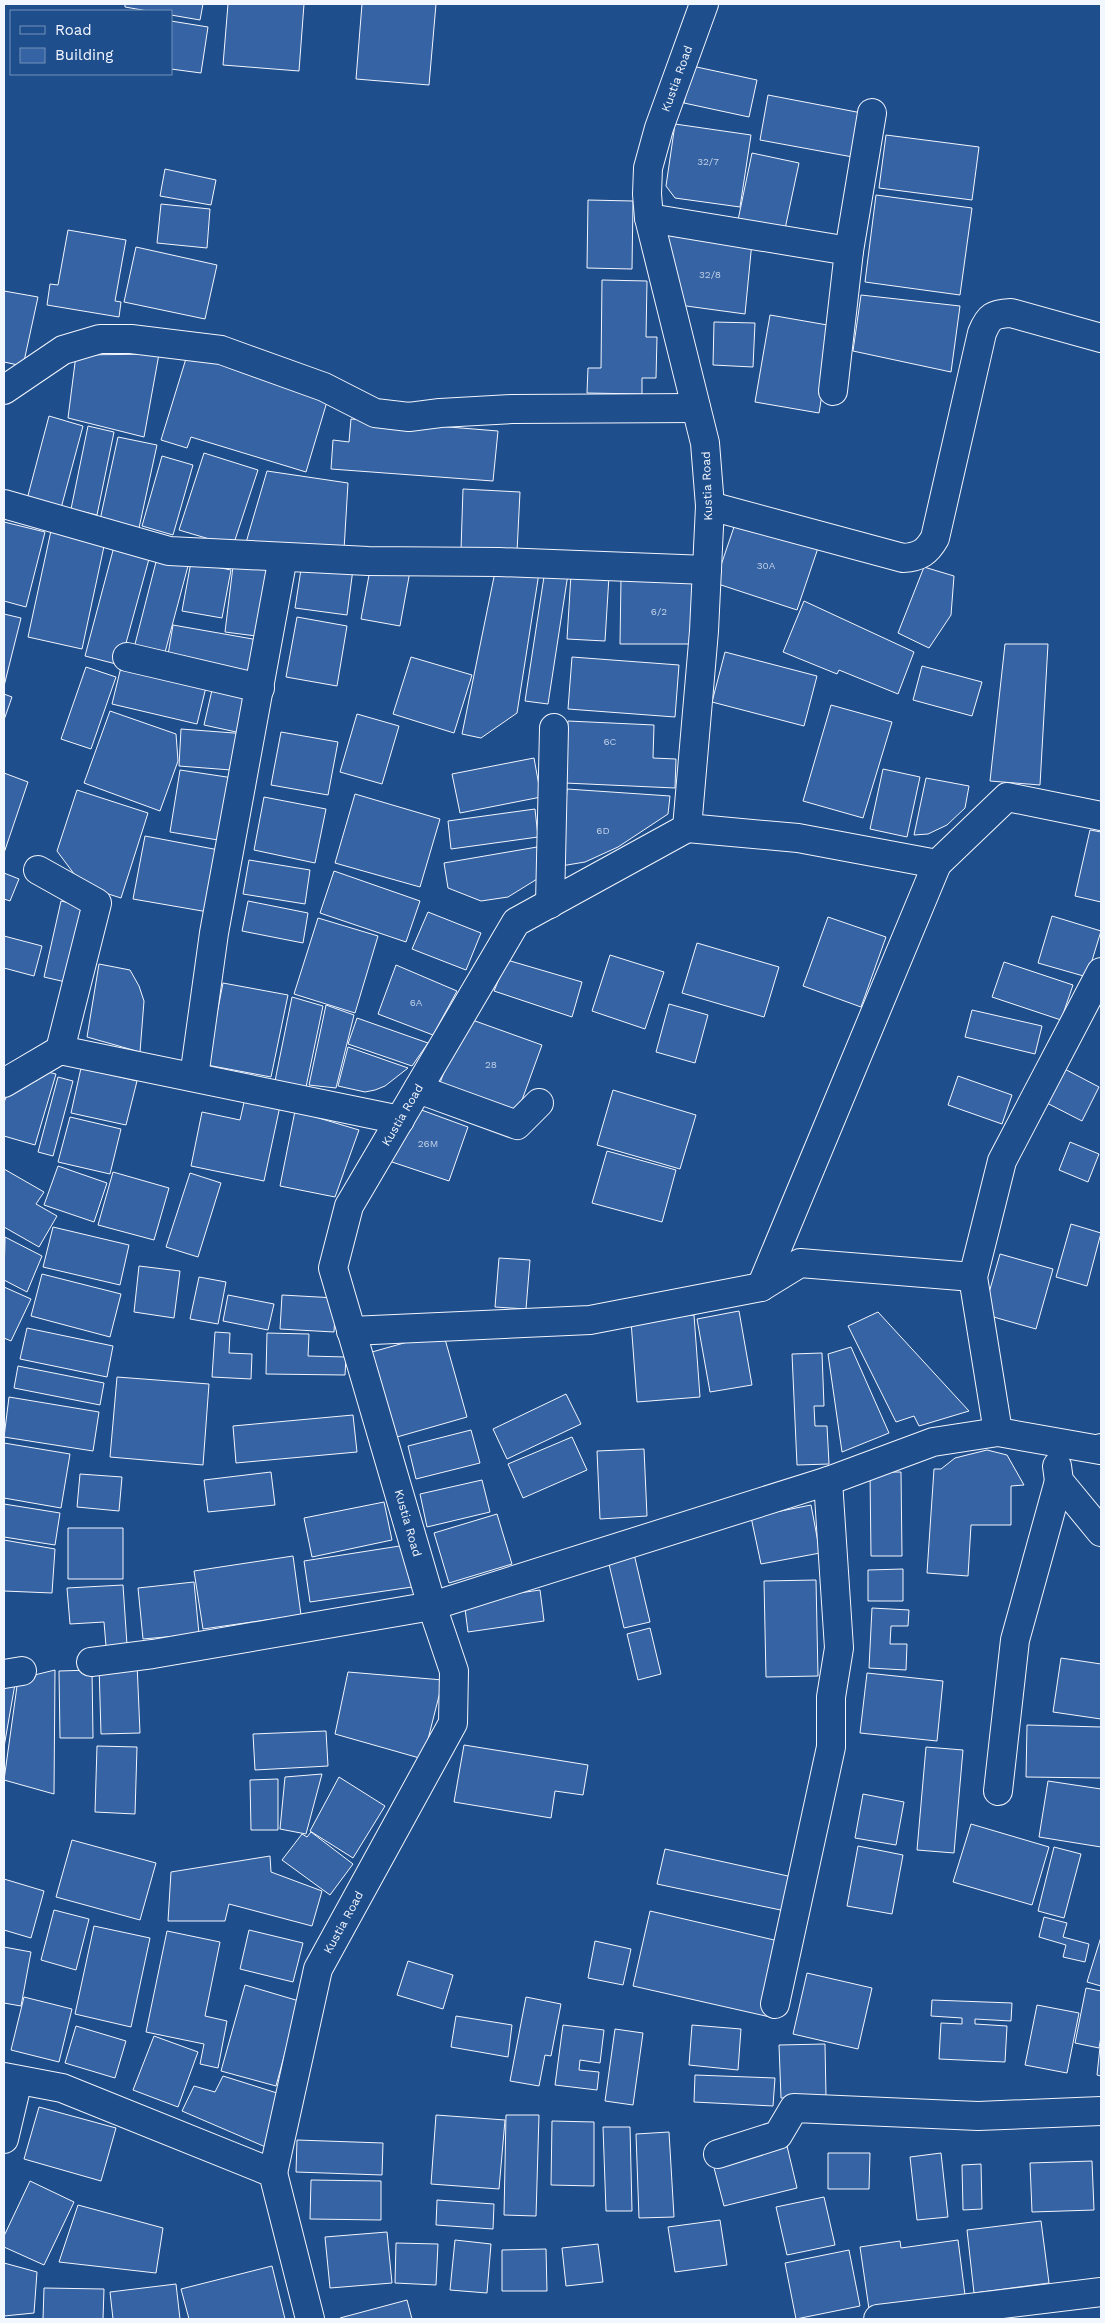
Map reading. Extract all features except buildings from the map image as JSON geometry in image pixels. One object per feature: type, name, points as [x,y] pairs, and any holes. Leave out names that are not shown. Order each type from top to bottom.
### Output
[{"type":"street","name":"Kustia Road","points":[[273,2173],[318,1969],[453,1723],[454,1670],[432,1606],[333,1268],[349,1206],[516,922],[687,828],[704,631],[710,506],[706,443],[650,218],[646,194],[648,168],[659,128],[704,4]]},
{"type":"street","points":[[833,391],[849,251],[872,113]]},
{"type":"street","points":[[650,218],[849,251]]},
{"type":"street","points":[[710,506],[903,558],[917,557],[928,549],[936,538],[982,333],[987,321],[997,314],[1011,313],[1101,338]]},
{"type":"street","points":[[4,390],[63,350],[100,339],[131,339],[221,350],[324,388],[375,413],[409,417],[440,413],[512,409],[696,408]]},
{"type":"street","points":[[4,504],[169,551],[368,561],[499,562],[707,570]]},
{"type":"street","points":[[194,1078],[214,933],[283,557]]},
{"type":"street","points":[[127,657],[260,688]]},
{"type":"street","points":[[550,904],[554,728]]},
{"type":"street","points":[[761,1287],[938,864],[1007,797],[1101,816]]},
{"type":"street","points":[[687,828],[798,838],[938,864]]},
{"type":"street","points":[[38,870],[97,903],[60,1050]]},
{"type":"street","points":[[998,1432],[973,1277],[1002,1161],[1101,972]]},
{"type":"street","points":[[4,1083],[60,1050],[400,1120]]},
{"type":"street","points":[[418,1089],[517,1126],[539,1103]]},
{"type":"street","points":[[351,1331],[590,1320],[761,1287],[800,1262],[973,1277]]},
{"type":"street","points":[[92,1662],[153,1654],[432,1606],[828,1481],[933,1442],[998,1432],[1100,1450],[1101,1448]]},
{"type":"street","points":[[998,1791],[1015,1640],[1059,1481],[1052,1441]]},
{"type":"street","points":[[775,2004],[831,1747],[831,1697],[839,1648],[828,1481]]},
{"type":"street","points":[[1059,1481],[1101,1532]]},
{"type":"street","points":[[4,2139],[11,2079],[62,2088],[273,2173],[310,2319]]},
{"type":"street","points":[[718,2154],[778,2135],[794,2108],[978,2116],[1101,2111]]},
{"type":"street","points":[[878,2319],[1101,2292]]}]
